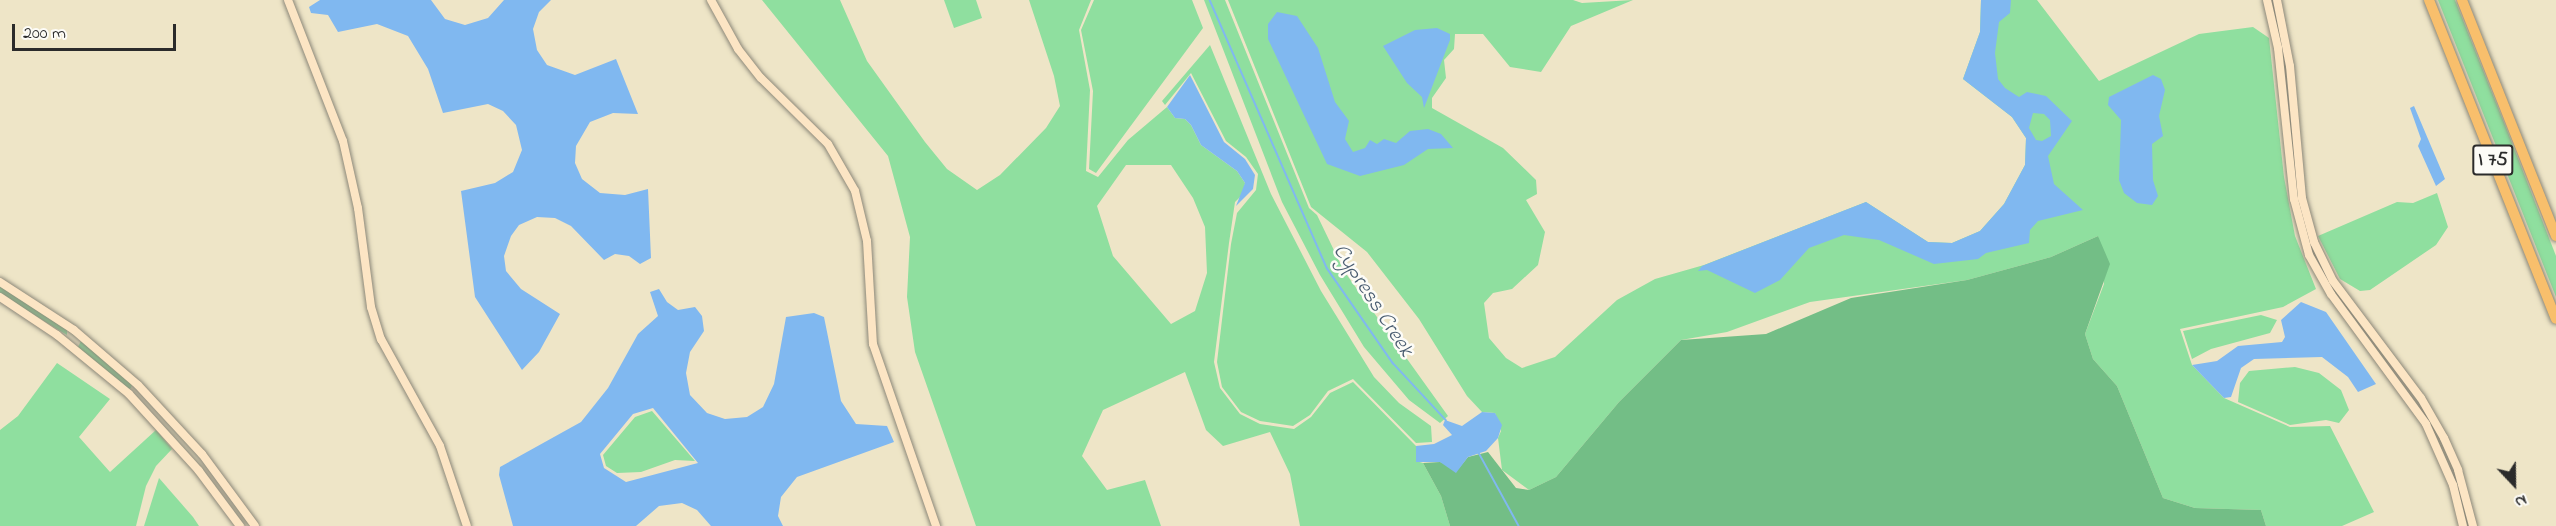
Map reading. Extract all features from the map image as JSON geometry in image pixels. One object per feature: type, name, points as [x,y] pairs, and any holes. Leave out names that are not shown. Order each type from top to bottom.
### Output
[{"type":"highway","name":"I 75","points":[[2429,0],[2556,320]]},
{"type":"highway","name":"I 75","points":[[2462,0],[2556,236]]},
{"type":"street","points":[[288,0],[343,141],[358,208],[371,307],[381,339],[440,446],[467,526]]},
{"type":"street","points":[[711,0],[738,49],[760,78],[824,139],[855,190],[867,241],[873,344],[936,526]]},
{"type":"street","points":[[2267,0],[2278,48],[2294,199],[2309,255],[2331,294],[2426,424],[2453,485],[2463,526]]},
{"type":"street","points":[[2277,0],[2290,66],[2302,198],[2312,236],[2333,280],[2421,399],[2444,438],[2458,470],[2473,526]]},
{"type":"street","points":[[0,282],[74,330],[141,388],[230,489],[255,526]]},
{"type":"street","points":[[0,297],[62,339],[132,398],[220,497],[240,526]]},
{"type":"street","points":[[132,398],[141,388]]},
{"type":"street","points":[[220,497],[230,489]]},
{"type":"street","points":[[234,518],[246,511]]},
{"type":"green space","points":[[762,0],[840,0],[867,61],[925,142],[947,169],[977,190],[1000,175],[1046,128],[1060,106],[1054,76],[1029,0],[1091,0],[1079,30],[1090,90],[1086,171],[1098,177],[1128,140],[1167,107],[1175,118],[1185,119],[1191,125],[1201,145],[1237,171],[1245,183],[1244,193],[1235,202],[1214,362],[1220,388],[1240,414],[1260,424],[1294,429],[1311,417],[1330,393],[1353,382],[1416,446],[1416,461],[1423,463],[1441,496],[1450,526],[1300,526],[1290,474],[1270,432],[1223,446],[1206,430],[1185,372],[1103,410],[1082,456],[1107,490],[1145,480],[1161,526],[976,526],[915,352],[907,297],[910,237],[888,156]],"holes":[[[1126,165],[1171,165],[1193,198],[1205,227],[1207,273],[1195,311],[1171,324],[1113,256],[1097,206]]]},
{"type":"green space","points":[[944,0],[976,0],[982,18],[954,28]]},
{"type":"green space","points":[[1094,0],[1192,0],[1203,28],[1096,173],[1089,169],[1093,91],[1081,30]]},
{"type":"green space","points":[[1204,0],[1225,0],[1309,208],[1317,215],[1344,271],[1448,416],[1440,423],[1409,400],[1364,347],[1320,275],[1282,202]]},
{"type":"green space","points":[[1228,0],[1573,0],[1582,3],[1633,0],[1571,26],[1541,72],[1510,67],[1483,34],[1455,34],[1454,49],[1444,60],[1446,78],[1432,98],[1432,108],[1503,148],[1536,180],[1537,194],[1526,200],[1545,232],[1538,265],[1512,289],[1493,293],[1484,303],[1489,338],[1506,358],[1522,368],[1555,357],[1617,300],[1655,279],[1704,265],[1866,202],[1928,242],[1952,243],[1980,231],[2004,204],[2025,165],[2026,138],[2012,117],[1963,79],[1980,32],[1981,0],[2037,0],[2099,81],[2199,34],[2253,27],[2269,38],[2284,177],[2295,236],[2316,289],[2283,307],[2180,329],[2192,365],[2224,398],[2290,427],[2330,426],[2374,512],[2342,526],[2266,526],[2261,510],[2195,508],[2163,498],[2117,386],[2093,359],[2085,334],[2104,284],[2098,236],[2051,257],[1967,280],[1810,302],[1727,332],[1681,340],[1619,402],[1556,477],[1529,490],[1502,470],[1498,438],[1501,431],[1495,413],[1482,412],[1467,396],[1419,319],[1367,252],[1311,207]]},
{"type":"green space","points":[[2438,0],[2455,0],[2507,130],[2556,256],[2556,297]]},
{"type":"green space","points":[[1210,45],[1271,194],[1321,291],[1374,377],[1399,403],[1431,426],[1432,442],[1416,443],[1353,379],[1328,391],[1310,415],[1293,426],[1260,421],[1241,412],[1222,387],[1217,362],[1231,244],[1237,213],[1256,190],[1258,174],[1246,157],[1226,141],[1191,73],[1165,105],[1162,101]]},
{"type":"green space","points":[[2437,193],[2448,227],[2436,245],[2370,290],[2360,291],[2340,279],[2318,236],[2397,202],[2413,203]]},
{"type":"green space","points":[[2098,236],[2110,264],[2085,334],[2093,359],[2117,386],[2163,498],[2195,508],[2261,510],[2266,526],[1450,526],[1441,496],[1423,463],[1440,462],[1459,468],[1468,457],[1488,452],[1516,488],[1529,490],[1556,477],[1619,402],[1681,340],[1766,334],[1851,298],[1967,280],[2051,257]]},
{"type":"green space","points":[[0,285],[67,330],[67,335],[0,294]]},
{"type":"green space","points":[[2261,315],[2277,320],[2270,333],[2211,349],[2192,359],[2183,331]]},
{"type":"green space","points":[[81,341],[132,384],[131,388],[128,389],[78,347]]},
{"type":"green space","points":[[57,363],[110,399],[79,437],[110,472],[156,430],[172,449],[156,466],[146,486],[136,526],[0,526],[0,430],[18,416]]},
{"type":"green space","points":[[2295,367],[2319,373],[2341,390],[2349,410],[2339,423],[2326,420],[2290,425],[2238,402],[2240,383],[2249,371]]},
{"type":"green space","points":[[652,411],[695,461],[675,460],[641,472],[617,473],[606,466],[603,455],[635,417]]},
{"type":"green space","points":[[159,478],[193,517],[199,526],[144,526]]},
{"type":"water","points":[[320,0],[431,0],[445,19],[465,25],[488,18],[504,0],[551,0],[539,12],[533,29],[537,50],[547,65],[575,75],[616,59],[638,114],[613,113],[590,122],[576,146],[575,163],[582,179],[600,193],[625,195],[648,189],[651,258],[640,264],[629,256],[615,254],[604,260],[571,226],[555,218],[537,217],[519,225],[511,236],[504,256],[506,271],[521,289],[560,314],[539,352],[522,370],[475,297],[461,191],[495,183],[513,172],[522,150],[516,125],[503,111],[488,104],[443,113],[428,69],[408,36],[377,24],[338,32],[328,15],[311,13],[309,7]]},
{"type":"water","points":[[1981,0],[2011,0],[2010,13],[1999,22],[1995,53],[1998,79],[2005,88],[2019,97],[2027,92],[2046,96],[2072,121],[2048,156],[2054,184],[2083,210],[2038,221],[2030,230],[2029,243],[1986,253],[1978,259],[1934,264],[1879,240],[1844,235],[1809,248],[1780,280],[1755,293],[1707,270],[1698,271],[1702,266],[1866,202],[1928,242],[1952,243],[1980,231],[2004,204],[2025,165],[2026,138],[2012,117],[1963,79],[1980,32]],"holes":[[[2033,113],[2044,114],[2050,120],[2051,136],[2042,141],[2036,140],[2029,128]]]},
{"type":"water","points":[[1277,12],[1297,16],[1318,48],[1335,102],[1349,121],[1345,139],[1353,152],[1365,148],[1370,140],[1377,144],[1384,139],[1396,143],[1410,131],[1428,129],[1441,134],[1453,148],[1428,149],[1404,165],[1360,176],[1327,164],[1268,39],[1268,24]]},
{"type":"water","points":[[1437,28],[1450,34],[1450,40],[1424,108],[1422,97],[1407,83],[1383,46],[1415,30]]},
{"type":"water","points":[[1190,75],[1224,142],[1245,159],[1255,175],[1253,189],[1236,206],[1245,183],[1237,171],[1201,145],[1191,125],[1185,119],[1175,118],[1167,107]]},
{"type":"water","points":[[2153,75],[2161,79],[2165,90],[2159,116],[2163,136],[2152,144],[2153,180],[2158,196],[2152,205],[2137,203],[2124,193],[2119,180],[2121,120],[2108,105],[2109,97]]},
{"type":"water","points":[[2414,106],[2445,179],[2436,186],[2418,146],[2421,139],[2410,108]]},
{"type":"water","points":[[659,289],[667,302],[678,310],[695,307],[702,316],[704,331],[690,352],[686,373],[690,395],[707,413],[725,419],[747,417],[763,407],[774,384],[786,317],[814,313],[824,317],[841,401],[856,424],[887,426],[894,442],[797,477],[781,497],[778,516],[783,526],[711,526],[697,510],[682,503],[659,506],[636,526],[513,526],[499,475],[500,467],[581,422],[608,388],[638,334],[658,316],[650,292]],"holes":[[[653,408],[698,463],[626,482],[604,468],[600,454],[633,414]]]},
{"type":"water","points":[[2301,302],[2326,312],[2376,384],[2358,392],[2348,377],[2322,357],[2254,359],[2241,368],[2231,397],[2224,398],[2192,365],[2217,361],[2238,346],[2282,342],[2285,337],[2281,320]]},
{"type":"water","points":[[1482,412],[1495,413],[1502,425],[1498,438],[1486,451],[1468,457],[1456,473],[1440,462],[1416,462],[1416,446],[1434,444],[1452,435],[1443,425],[1445,420],[1462,426]]},
{"type":"waterway","name":"Cypress Creek","points":[[1210,0],[1327,268],[1393,363],[1446,420]]},
{"type":"waterway","name":"Cypress Creek","points":[[1478,451],[1519,526]]}]
